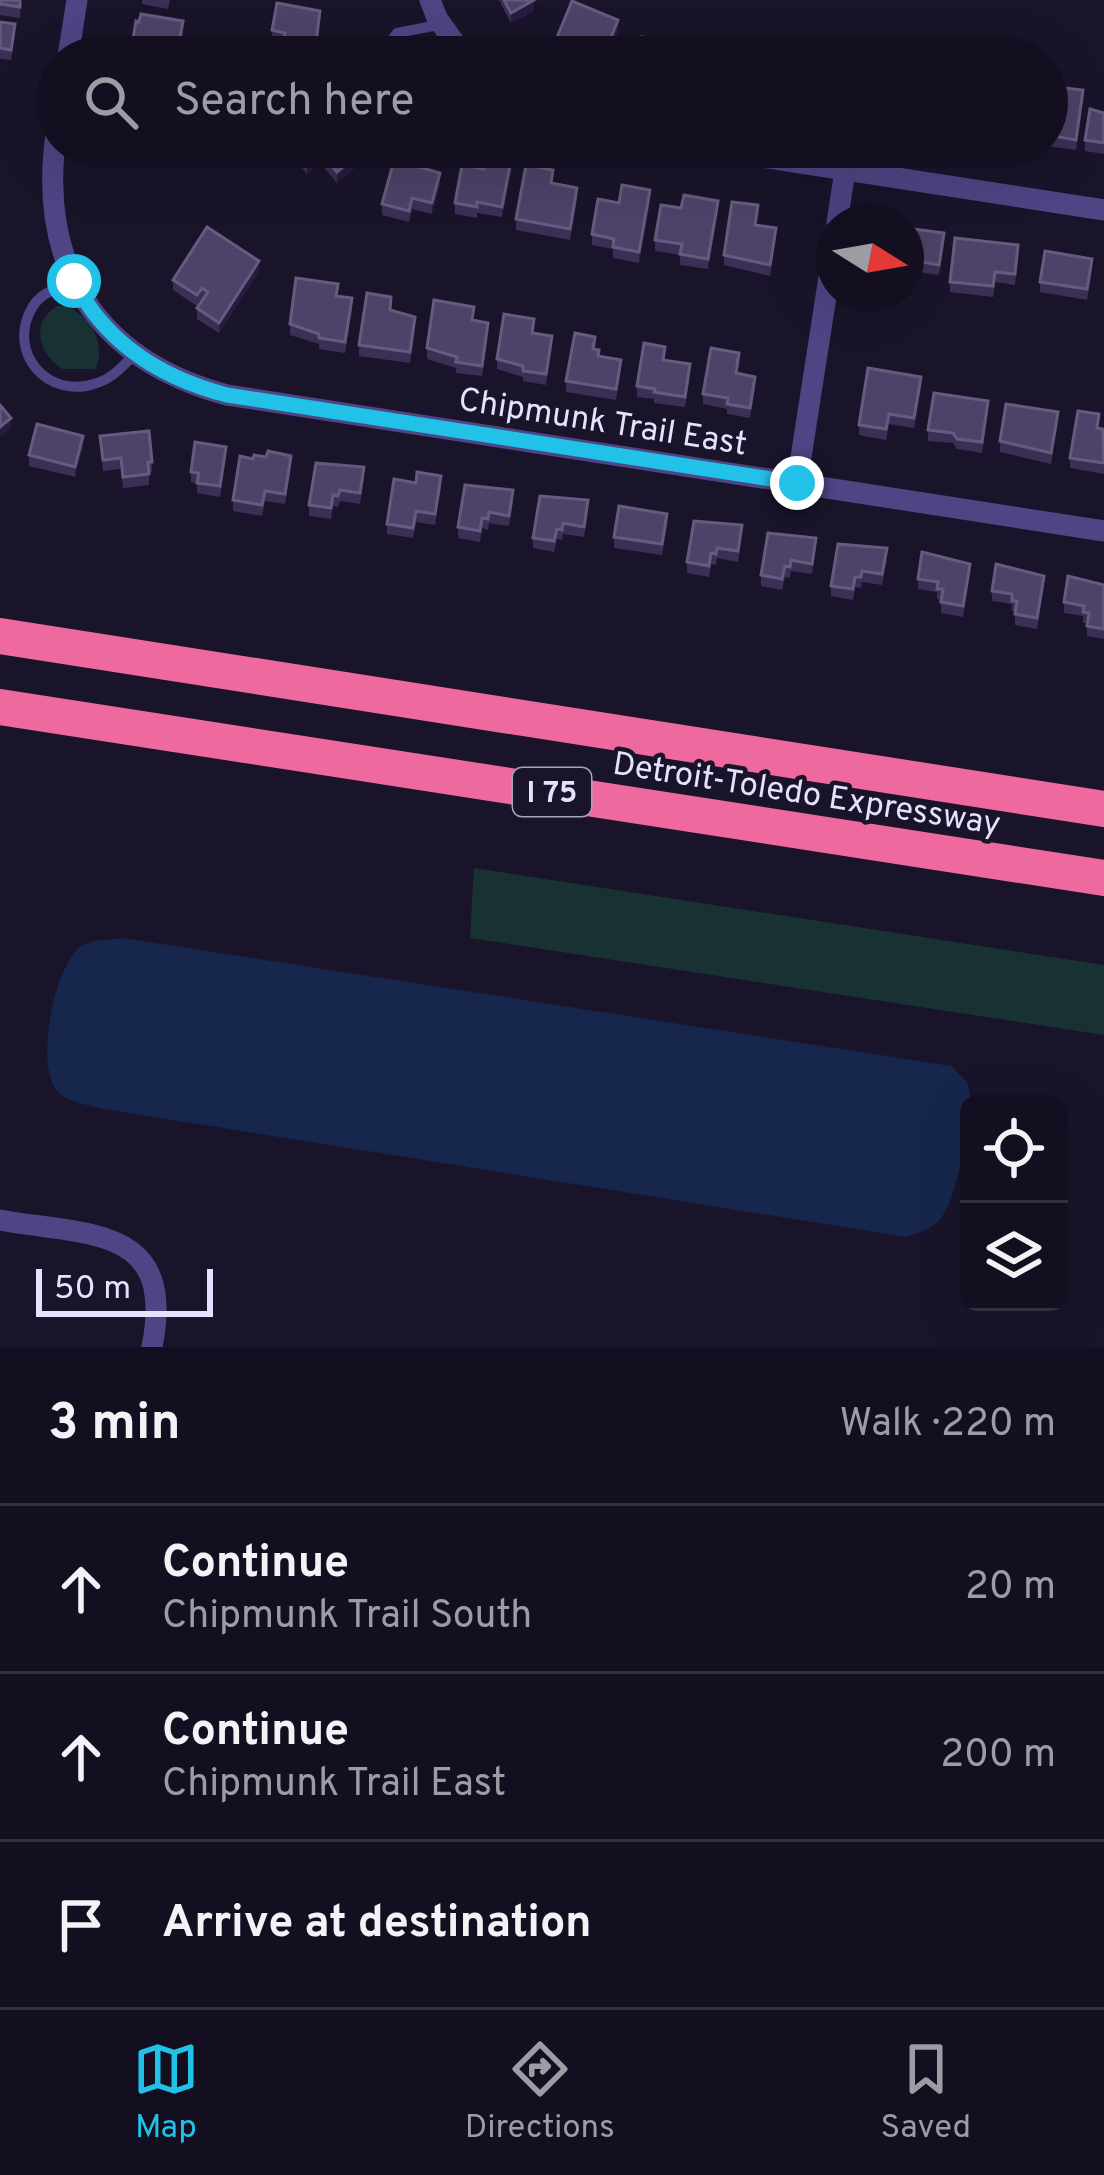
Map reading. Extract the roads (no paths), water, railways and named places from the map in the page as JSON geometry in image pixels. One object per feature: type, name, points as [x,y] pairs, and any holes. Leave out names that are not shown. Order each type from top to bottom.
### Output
[{"type":"highway","points":[[0,616],[103,650]]},
{"type":"highway","name":"I 75","points":[[0,636],[1104,809]]},
{"type":"highway","name":"Detroit-Toledo Expressway","points":[[0,707],[1104,878]]},
{"type":"street","points":[[71,36],[77,0]]},
{"type":"street","points":[[430,0],[450,36]]},
{"type":"street","points":[[52,168],[52,210],[74,281]]},
{"type":"street","points":[[832,168],[1104,210]]},
{"type":"street","points":[[840,204],[845,170]]},
{"type":"street","name":"Chipmunk Trail East","points":[[74,281],[109,331],[134,354],[189,385],[227,395],[1104,531]]},
{"type":"street","points":[[797,483],[823,312]]},
{"type":"street","points":[[0,1220],[109,1239],[138,1254],[157,1292],[152,1347]]},
{"type":"lane","points":[[395,36],[442,25]]},
{"type":"lane","points":[[74,281],[33,305],[25,356],[35,371],[71,388],[93,386],[112,376],[134,354]]},
{"type":"water","points":[[123,938],[951,1066],[967,1082],[970,1095],[960,1095],[957,1180],[941,1218],[907,1237],[80,1103],[59,1093],[51,1081],[48,1039],[64,970],[74,953],[99,940]]}]
